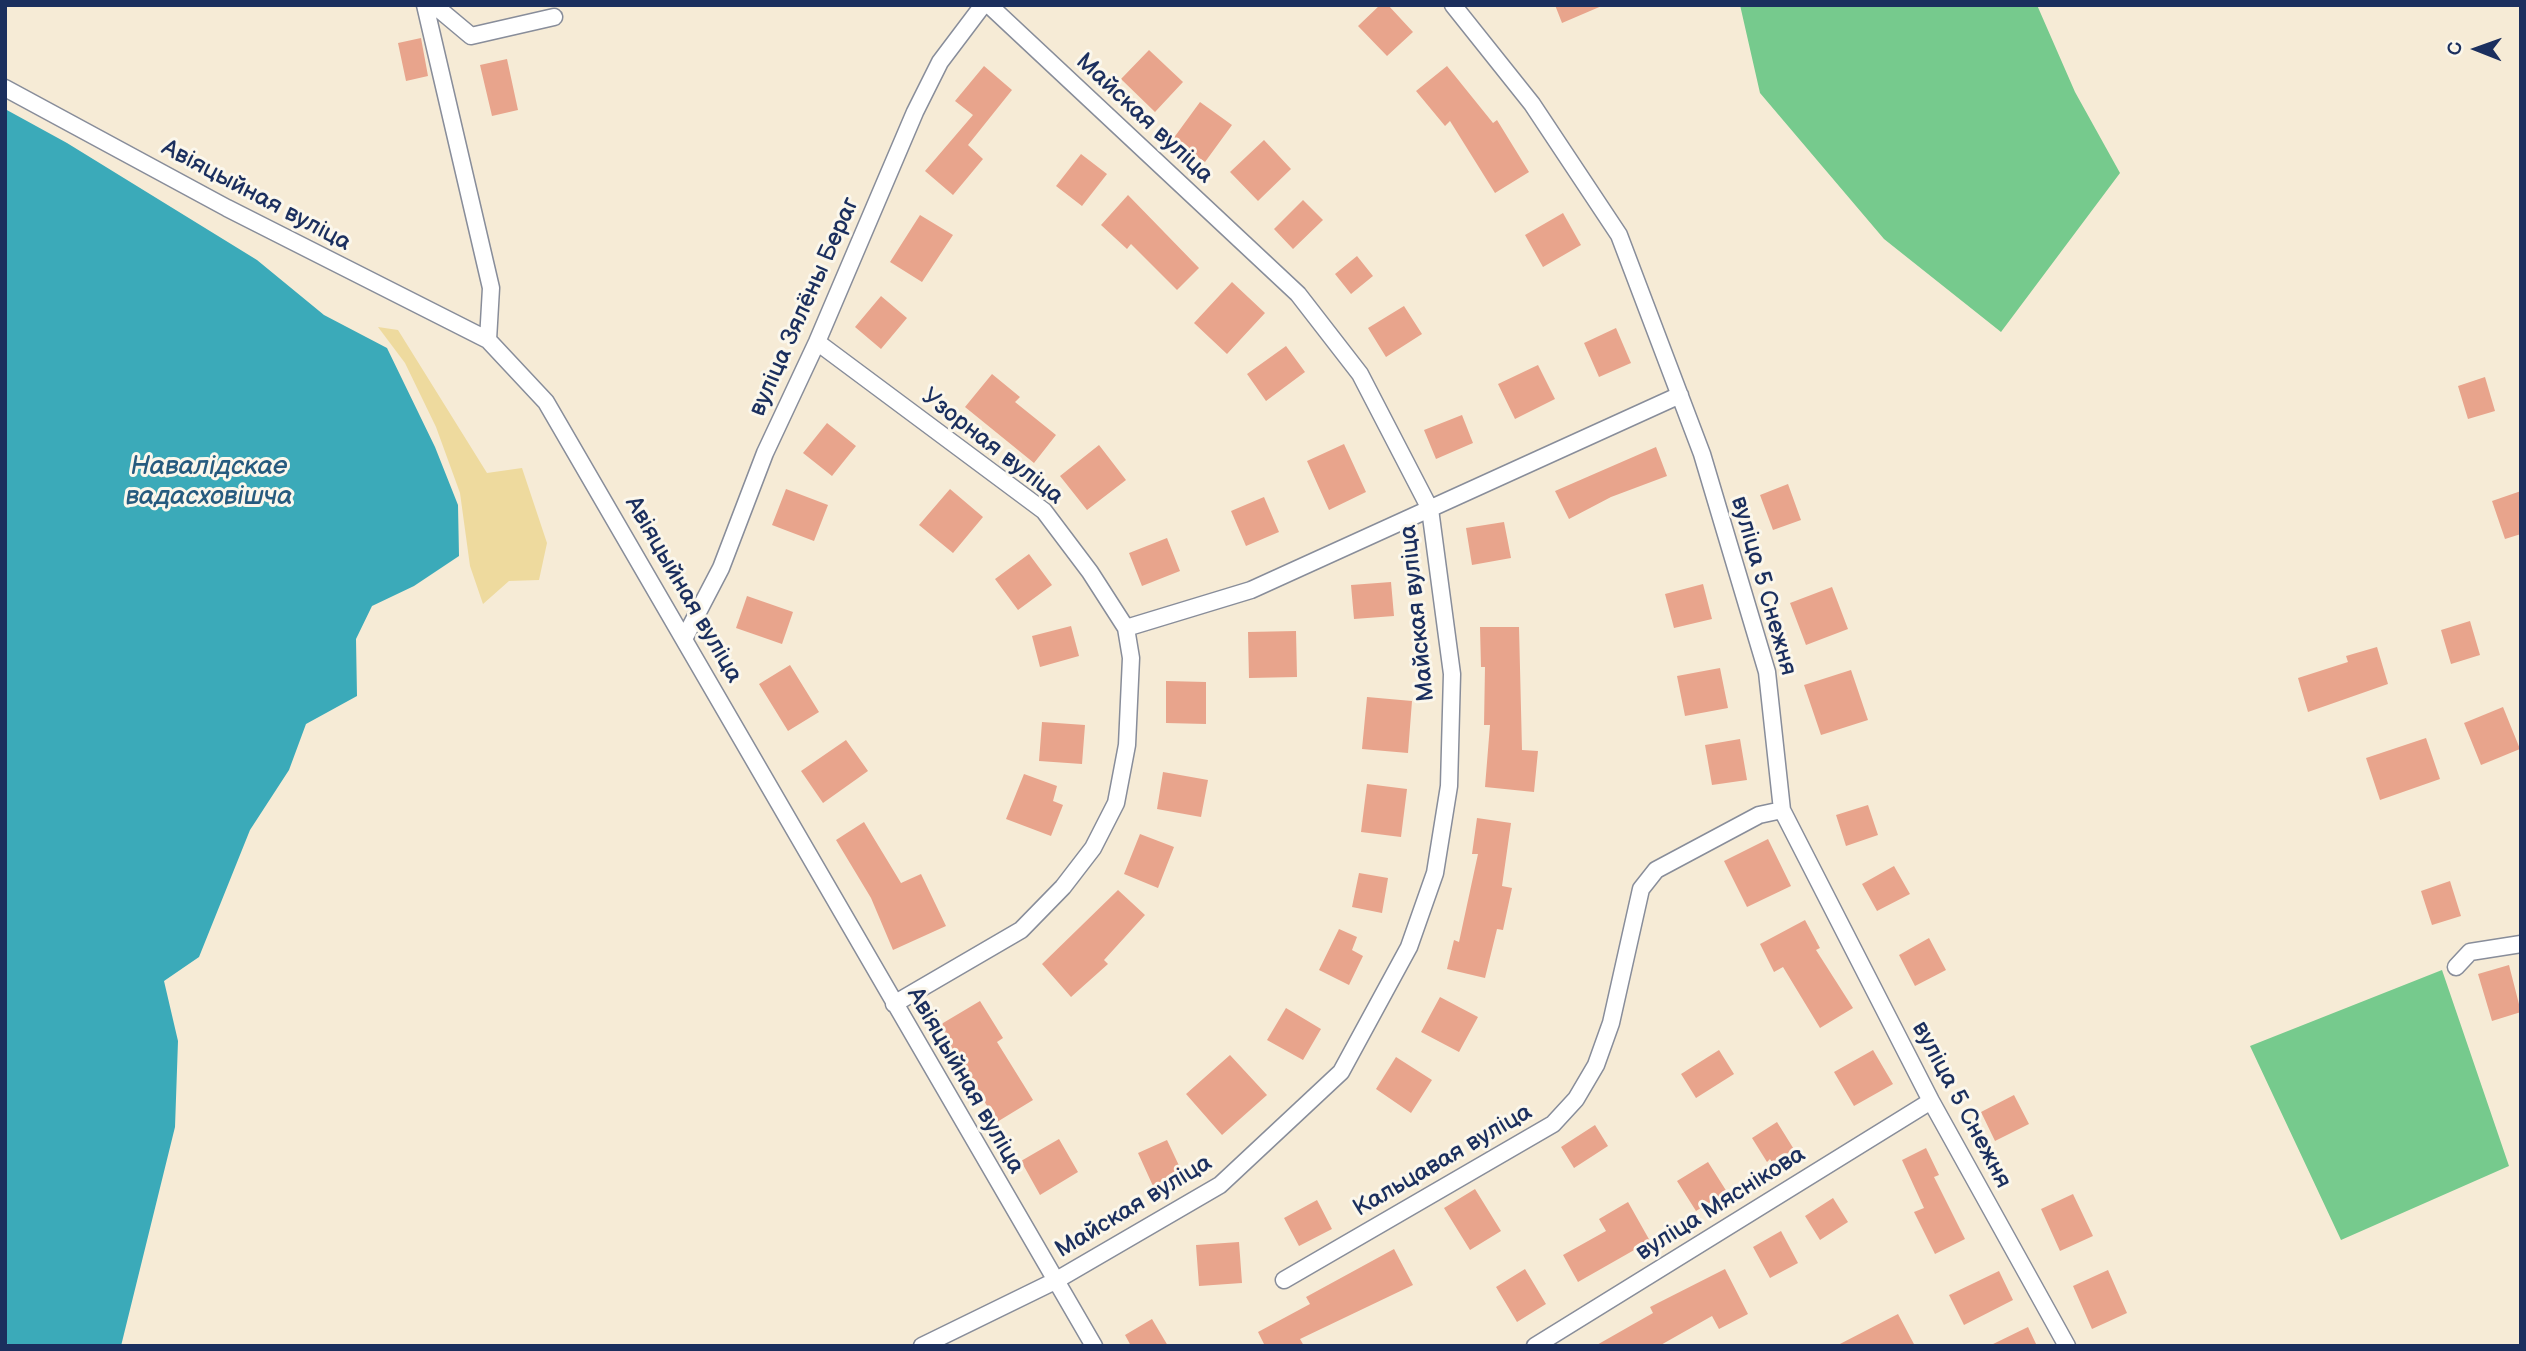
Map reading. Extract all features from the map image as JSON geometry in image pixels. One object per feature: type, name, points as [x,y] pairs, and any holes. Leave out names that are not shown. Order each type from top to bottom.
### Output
[{"type":"street","points":[[425,5],[491,288],[488,340]]},
{"type":"street","points":[[434,5],[471,36],[554,16]]},
{"type":"street","name":"вуліца Зялёны Бераг","points":[[685,637],[721,568],[765,453],[817,342],[915,112],[940,62],[983,5]]},
{"type":"street","name":"Майская вуліца","points":[[922,1346],[1055,1282],[1220,1185],[1306,1108],[1341,1072],[1409,947],[1435,873],[1449,786],[1452,674],[1430,509],[1360,374],[1298,294],[989,5]]},
{"type":"street","name":"вуліца 5 Снежня","points":[[1453,5],[1532,104],[1619,235],[1702,454],[1767,672],[1782,810],[1931,1101],[2067,1346]]},
{"type":"street","name":"Авіяцыйная вуліца","points":[[5,88],[227,208],[488,340],[547,402],[1094,1346]]},
{"type":"street","name":"Узорная вуліца","points":[[817,342],[1044,511],[1090,572],[1126,628],[1131,658],[1127,745],[1116,803],[1093,848],[1063,887],[1021,930],[894,1004]]},
{"type":"street","points":[[1126,628],[1251,590],[1680,395]]},
{"type":"street","name":"Кальцавая вуліца","points":[[1284,1280],[1553,1124],[1576,1099],[1596,1065],[1611,1023],[1641,889],[1656,870],[1759,815],[1782,810]]},
{"type":"street","points":[[2456,967],[2470,952],[2521,944]]},
{"type":"street","name":"вуліца Мяснікова","points":[[1535,1346],[1931,1101]]},
{"type":"green space","points":[[1740,5],[2037,5],[2075,92],[2120,173],[2001,332],[1884,239],[1760,93]]},
{"type":"green space","points":[[2442,970],[2509,1166],[2341,1240],[2250,1046]]},
{"type":"sand","points":[[378,327],[398,330],[487,473],[522,468],[547,543],[539,580],[509,581],[483,604],[470,566],[460,493],[436,427],[405,363]]},
{"type":"water","name":"Навалідскае вадасховішча","points":[[5,109],[67,143],[257,260],[324,315],[387,348],[435,447],[458,505],[459,556],[414,586],[372,606],[356,639],[357,696],[306,724],[289,770],[250,830],[199,957],[164,981],[178,1041],[175,1127],[121,1346],[8,1346],[5,1337]]},
{"type":"building","points":[[1380,5],[1388,5],[1413,32],[1387,56],[1358,26]]},
{"type":"building","points":[[1555,5],[1604,5],[1562,23]]},
{"type":"building","points":[[421,38],[428,76],[406,81],[398,43]]},
{"type":"building","points":[[1149,50],[1183,82],[1155,112],[1121,79]]},
{"type":"building","points":[[507,59],[518,110],[492,116],[480,65]]},
{"type":"building","points":[[984,66],[1012,90],[968,145],[983,159],[953,195],[925,171],[973,115],[955,101]]},
{"type":"building","points":[[1447,66],[1493,123],[1497,120],[1529,172],[1495,193],[1450,121],[1445,126],[1416,91]]},
{"type":"building","points":[[1200,102],[1232,125],[1205,162],[1173,139]]},
{"type":"building","points":[[1264,140],[1291,169],[1258,201],[1230,172]]},
{"type":"building","points":[[1081,154],[1107,174],[1082,206],[1056,186]]},
{"type":"building","points":[[1128,195],[1199,268],[1177,290],[1131,244],[1127,249],[1101,225]]},
{"type":"building","points":[[1303,200],[1323,220],[1293,249],[1274,229]]},
{"type":"building","points":[[1563,213],[1581,245],[1543,267],[1525,235]]},
{"type":"building","points":[[920,215],[953,235],[922,282],[890,262]]},
{"type":"building","points":[[1357,256],[1373,276],[1351,294],[1335,274]]},
{"type":"building","points":[[1232,282],[1265,313],[1227,354],[1194,323]]},
{"type":"building","points":[[881,296],[907,318],[881,349],[855,327]]},
{"type":"building","points":[[1404,306],[1422,334],[1386,357],[1368,328]]},
{"type":"building","points":[[1616,328],[1631,363],[1599,377],[1584,343]]},
{"type":"building","points":[[1286,346],[1305,372],[1266,401],[1247,374]]},
{"type":"building","points":[[1538,365],[1555,399],[1515,419],[1498,384]]},
{"type":"building","points":[[992,374],[1020,397],[1015,402],[1056,435],[1034,463],[965,407]]},
{"type":"building","points":[[2485,377],[2495,411],[2468,419],[2458,386]]},
{"type":"building","points":[[1462,415],[1473,443],[1436,459],[1424,430]]},
{"type":"building","points":[[827,423],[856,446],[832,476],[803,453]]},
{"type":"building","points":[[1344,444],[1366,492],[1329,510],[1307,461]]},
{"type":"building","points":[[1099,445],[1126,480],[1087,510],[1060,476]]},
{"type":"building","points":[[1656,447],[1667,476],[1611,497],[1569,519],[1555,491]]},
{"type":"building","points":[[1788,484],[1801,520],[1773,530],[1760,495]]},
{"type":"building","points":[[786,489],[828,505],[814,541],[772,525]]},
{"type":"building","points":[[950,489],[983,517],[953,553],[919,525]]},
{"type":"building","points":[[2521,491],[2521,534],[2505,539],[2492,501]]},
{"type":"building","points":[[1264,497],[1279,532],[1246,546],[1231,511]]},
{"type":"building","points":[[1504,522],[1511,558],[1472,565],[1466,528]]},
{"type":"building","points":[[1167,538],[1180,571],[1142,586],[1129,553]]},
{"type":"building","points":[[1029,554],[1052,585],[1018,610],[995,579]]},
{"type":"building","points":[[1391,582],[1394,616],[1354,619],[1351,585]]},
{"type":"building","points":[[1703,584],[1712,619],[1674,628],[1665,594]]},
{"type":"building","points":[[1832,587],[1848,629],[1806,645],[1790,603]]},
{"type":"building","points":[[747,596],[793,612],[782,644],[736,628]]},
{"type":"building","points":[[2470,621],[2480,655],[2451,664],[2441,630]]},
{"type":"building","points":[[1071,626],[1079,656],[1040,667],[1032,636]]},
{"type":"building","points":[[1480,627],[1519,627],[1522,750],[1538,751],[1534,792],[1485,787],[1490,725],[1484,725],[1485,667],[1481,667]]},
{"type":"building","points":[[1296,631],[1297,677],[1249,678],[1248,632]]},
{"type":"building","points":[[2377,647],[2388,684],[2308,712],[2298,678],[2348,662],[2346,656]]},
{"type":"building","points":[[790,665],[819,712],[788,731],[759,684]]},
{"type":"building","points":[[1720,668],[1728,708],[1685,716],[1677,676]]},
{"type":"building","points":[[1851,670],[1868,720],[1821,735],[1804,685]]},
{"type":"building","points":[[1166,681],[1206,682],[1206,724],[1166,723]]},
{"type":"building","points":[[1367,697],[1412,701],[1408,753],[1362,749]]},
{"type":"building","points":[[2503,707],[2520,749],[2481,765],[2464,723]]},
{"type":"building","points":[[1042,722],[1085,725],[1082,764],[1039,761]]},
{"type":"building","points":[[2426,738],[2440,779],[2380,800],[2366,758]]},
{"type":"building","points":[[1740,739],[1747,780],[1712,785],[1705,745]]},
{"type":"building","points":[[846,740],[868,771],[823,803],[801,771]]},
{"type":"building","points":[[1163,772],[1208,780],[1201,817],[1157,809]]},
{"type":"building","points":[[1024,774],[1057,786],[1053,801],[1063,805],[1051,836],[1006,819]]},
{"type":"building","points":[[1367,784],[1407,789],[1401,837],[1361,832]]},
{"type":"building","points":[[1868,805],[1878,835],[1846,846],[1836,815]]},
{"type":"building","points":[[1477,818],[1511,823],[1502,886],[1512,888],[1503,930],[1497,929],[1485,978],[1447,969],[1454,940],[1459,942],[1478,854],[1472,854]]},
{"type":"building","points":[[864,822],[901,883],[921,874],[946,926],[893,950],[871,898],[836,840]]},
{"type":"building","points":[[1140,834],[1174,847],[1158,888],[1124,874]]},
{"type":"building","points":[[1768,839],[1791,886],[1747,907],[1724,861]]},
{"type":"building","points":[[1894,866],[1910,894],[1877,911],[1862,884]]},
{"type":"building","points":[[1359,873],[1388,878],[1382,913],[1352,907]]},
{"type":"building","points":[[2450,881],[2461,916],[2432,925],[2421,891]]},
{"type":"building","points":[[1118,890],[1145,915],[1104,960],[1108,964],[1071,997],[1042,964]]},
{"type":"building","points":[[1805,920],[1820,948],[1816,950],[1853,1008],[1820,1028],[1783,967],[1774,972],[1760,944]]},
{"type":"building","points":[[1339,929],[1357,937],[1352,950],[1363,956],[1349,985],[1319,970]]},
{"type":"building","points":[[1929,938],[1946,970],[1915,986],[1899,955]]},
{"type":"building","points":[[2509,965],[2521,1012],[2492,1021],[2478,974]]},
{"type":"building","points":[[1440,997],[1478,1017],[1459,1052],[1421,1032]]},
{"type":"building","points":[[980,1001],[1003,1038],[997,1042],[1033,1100],[997,1122],[938,1026]]},
{"type":"building","points":[[1286,1008],[1321,1029],[1303,1060],[1267,1040]]},
{"type":"building","points":[[1719,1050],[1734,1074],[1696,1098],[1681,1074]]},
{"type":"building","points":[[1873,1050],[1893,1084],[1854,1106],[1834,1072]]},
{"type":"building","points":[[1230,1055],[1267,1095],[1222,1135],[1186,1094]]},
{"type":"building","points":[[1396,1057],[1432,1080],[1411,1113],[1376,1089]]},
{"type":"building","points":[[2014,1095],[2029,1124],[1995,1141],[1981,1112]]},
{"type":"building","points":[[1777,1122],[1795,1151],[1773,1164],[1770,1159],[1767,1162],[1752,1138]]},
{"type":"building","points":[[1595,1125],[1608,1146],[1574,1168],[1561,1147]]},
{"type":"building","points":[[1059,1139],[1078,1172],[1040,1195],[1021,1161]]},
{"type":"building","points":[[1167,1140],[1182,1172],[1153,1186],[1138,1153]]},
{"type":"building","points":[[1926,1148],[1939,1175],[1934,1177],[1965,1239],[1935,1254],[1914,1212],[1924,1208],[1902,1160]]},
{"type":"building","points":[[1708,1162],[1727,1192],[1696,1211],[1677,1181]]},
{"type":"building","points":[[1475,1189],[1501,1231],[1470,1250],[1444,1208]]},
{"type":"building","points":[[2073,1194],[2093,1236],[2060,1251],[2041,1209]]},
{"type":"building","points":[[1833,1198],[1848,1222],[1820,1240],[1805,1216]]},
{"type":"building","points":[[1317,1200],[1332,1229],[1299,1246],[1284,1218]]},
{"type":"building","points":[[1628,1202],[1650,1241],[1578,1282],[1563,1255],[1606,1231],[1599,1219]]},
{"type":"building","points":[[1781,1231],[1798,1263],[1770,1278],[1753,1247]]},
{"type":"building","points":[[1239,1242],[1242,1283],[1199,1286],[1196,1245]]},
{"type":"building","points":[[1394,1249],[1413,1285],[1300,1339],[1304,1346],[1265,1346],[1258,1332],[1310,1304],[1306,1297]]},
{"type":"building","points":[[1525,1269],[1546,1304],[1517,1322],[1496,1287]]},
{"type":"building","points":[[1725,1269],[1748,1314],[1719,1329],[1712,1316],[1659,1346],[1595,1346],[1653,1313],[1650,1307]]},
{"type":"building","points":[[2108,1270],[2127,1313],[2092,1329],[2073,1286]]},
{"type":"building","points":[[1999,1271],[2013,1300],[1964,1325],[1949,1295]]},
{"type":"building","points":[[1898,1314],[1915,1346],[1836,1346]]},
{"type":"building","points":[[1152,1319],[1168,1346],[1131,1346],[1125,1335]]},
{"type":"building","points":[[2028,1327],[2037,1346],[1989,1346]]}]
